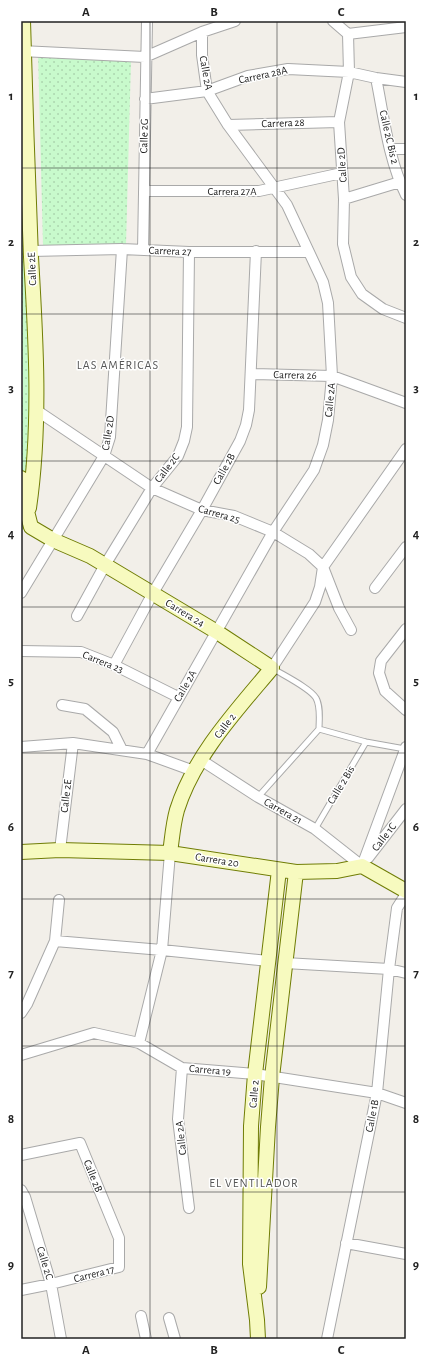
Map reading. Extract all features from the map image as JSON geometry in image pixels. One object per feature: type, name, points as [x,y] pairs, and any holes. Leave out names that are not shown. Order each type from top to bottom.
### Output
[{"type":"street","name":"Calle 2E","points":[[23,21],[22,51],[35,328],[36,410],[35,454],[27,525]]},
{"type":"street","name":"Calle 2G","points":[[143,250],[146,21]]},
{"type":"street","points":[[22,51],[145,57],[202,32],[236,21]]},
{"type":"street","points":[[333,21],[348,34],[406,27]]},
{"type":"street","name":"Calle 2A","points":[[147,754],[272,532],[314,470],[321,451],[328,420],[332,376],[328,303],[323,282],[287,205],[228,124],[207,91],[202,55],[202,32]]},
{"type":"street","name":"Calle 2D","points":[[348,34],[350,72],[338,122],[344,199],[343,244],[351,277],[362,294],[383,309],[406,318]]},
{"type":"street","name":"Carrera 28A","points":[[145,99],[207,91],[248,76],[288,68],[350,72],[376,78],[406,82]]},
{"type":"street","name":"Calle 2C Bis 2","points":[[376,78],[390,149],[400,182],[406,195]]},
{"type":"street","name":"Carrera 28","points":[[228,124],[338,122]]},
{"type":"street","points":[[390,149],[406,149]]},
{"type":"street","name":"Carrera 27A","points":[[144,191],[259,191],[342,173]]},
{"type":"street","points":[[344,199],[400,182]]},
{"type":"street","name":"Calle 2D","points":[[21,593],[104,456],[110,437],[122,249]]},
{"type":"street","name":"Carrera 27","points":[[31,251],[122,249],[189,252],[308,252]]},
{"type":"street","name":"Calle 2B","points":[[114,665],[153,593],[202,510],[240,441],[246,426],[249,410],[256,251]]},
{"type":"street","name":"Calle 2C","points":[[77,616],[105,565],[152,488],[178,456],[184,441],[187,427],[189,252]]},
{"type":"street","name":"Carrera 26","points":[[251,374],[332,376],[406,403]]},
{"type":"street","name":"Carrera 25","points":[[36,410],[152,488],[202,510],[234,516],[272,532],[309,554],[323,567],[339,608],[351,630]]},
{"type":"street","name":"Calle 2","points":[[139,1043],[162,950],[170,853],[176,811],[197,765],[223,728],[272,668],[315,602],[320,587],[323,567],[406,449]]},
{"type":"street","points":[[21,478],[27,525]]},
{"type":"street","name":"Carrera 24","points":[[27,525],[53,540],[90,556],[217,632],[272,668]]},
{"type":"street","points":[[375,588],[406,547]]},
{"type":"street","points":[[406,629],[381,661],[379,666],[379,673],[385,691],[406,710]]},
{"type":"street","name":"Carrera 23","points":[[21,651],[81,652],[114,665],[178,697]]},
{"type":"street","points":[[62,705],[85,709],[113,732],[122,750]]},
{"type":"street","name":"Calle 2E","points":[[60,850],[73,743]]},
{"type":"street","name":"Carrera 21","points":[[21,747],[73,743],[147,754],[197,765],[315,829],[362,866]]},
{"type":"street","points":[[406,748],[362,866],[406,892]]},
{"type":"street","name":"Calle 1C","points":[[362,866],[406,809]]},
{"type":"street","name":"Carrera 20","points":[[21,852],[60,850],[170,853],[296,872],[337,871],[362,866]]},
{"type":"street","name":"Calle 2","points":[[258,1339],[250,1264],[251,1126],[255,1074],[279,870]]},
{"type":"street","name":"Calle 2","points":[[257,1320],[272,1077],[296,872]]},
{"type":"street","name":"Calle 1B","points":[[327,1339],[377,1093],[389,969],[397,908],[406,892]]},
{"type":"street","points":[[21,1012],[28,1004],[55,941],[59,900]]},
{"type":"street","points":[[55,941],[268,961]]},
{"type":"street","points":[[285,963],[389,969],[406,973]]},
{"type":"street","name":"Carrera 19","points":[[21,1055],[94,1033],[139,1043],[182,1068],[255,1074],[377,1093],[406,1103]]},
{"type":"street","name":"Calle 2A","points":[[182,1068],[178,1119],[189,1208]]},
{"type":"street","name":"Calle 2B","points":[[21,1155],[80,1143],[118,1238],[119,1267]]},
{"type":"street","name":"Calle 2C","points":[[21,1190],[25,1197],[51,1284],[61,1339]]},
{"type":"street","points":[[346,1244],[406,1254]]},
{"type":"street","name":"Carrera 17","points":[[21,1290],[119,1267]]},
{"type":"street","points":[[141,1316],[146,1339]]},
{"type":"street","points":[[169,1318],[175,1339]]},
{"type":"lane","name":"Carrera 24","points":[[272,668],[308,691],[316,698],[318,706],[319,730]]},
{"type":"lane","points":[[258,797],[319,730],[366,742],[406,748]]},
{"type":"lane","name":"Calle 2 Bis","points":[[315,829],[366,742]]},
{"type":"green space","points":[[21,21],[34,327],[31,527],[21,530],[21,398],[23,397],[21,313]]},
{"type":"green space","points":[[38,52],[131,60],[126,245],[43,245]]},
{"type":"district","name":"LAS AMÉRICAS","points":[[118,365]]},
{"type":"district","name":"EL VENTILADOR","points":[[254,1183]]}]
